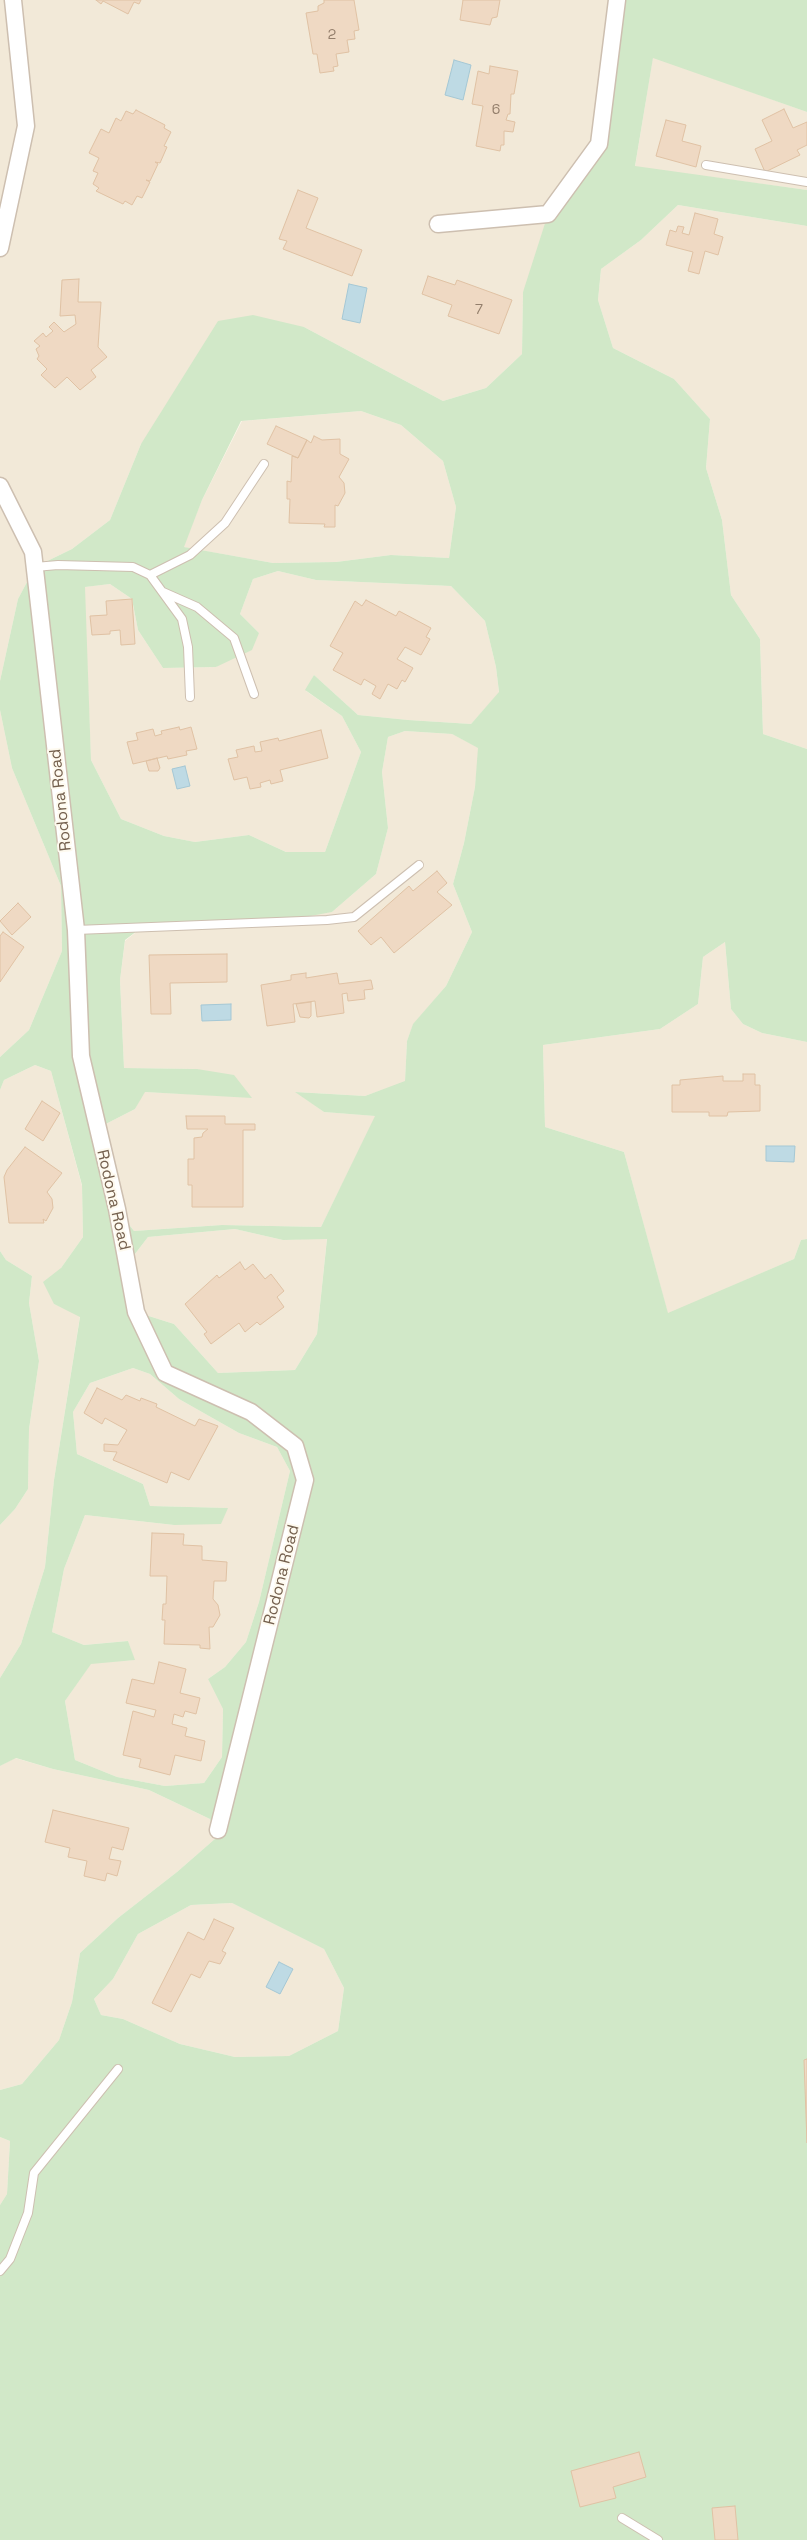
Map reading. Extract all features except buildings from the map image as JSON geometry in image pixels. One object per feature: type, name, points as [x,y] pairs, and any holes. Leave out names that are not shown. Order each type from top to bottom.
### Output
[{"type":"street","points":[[438,224],[548,214],[599,144],[617,0]]},
{"type":"street","points":[[0,248],[26,126],[12,1]]},
{"type":"street","name":"Rodona Road","points":[[0,486],[33,552],[76,930],[81,1056],[117,1209],[136,1312],[165,1373],[251,1412],[295,1446],[306,1480],[218,1830]]},
{"type":"lane","points":[[706,164],[807,182]]},
{"type":"lane","points":[[150,575],[190,555],[225,523],[264,464]]},
{"type":"lane","points":[[35,567],[58,565],[133,567],[150,575],[182,619],[188,647],[190,697]]},
{"type":"lane","points":[[162,591],[197,607],[234,638],[254,694]]},
{"type":"lane","points":[[76,930],[327,920],[354,917],[419,865]]},
{"type":"lane","points":[[0,2271],[10,2260],[28,2214],[34,2173],[118,2069]]},
{"type":"lane","points":[[622,2518],[658,2540]]},
{"type":"shaded area","points":[[0,0],[617,0],[599,144],[523,292],[522,354],[486,388],[443,401],[304,327],[141,444],[110,520],[72,549],[35,567],[18,599],[0,681]]},
{"type":"shaded area","points":[[653,57],[807,112],[807,190],[635,167]]},
{"type":"shaded area","points":[[678,205],[807,226],[807,749],[763,734],[760,639],[731,595],[722,520],[706,468],[710,419],[674,379],[613,348],[598,300],[601,269],[641,240]]},
{"type":"shaded area","points":[[361,411],[401,425],[443,461],[456,507],[449,558],[391,555],[336,562],[273,563],[183,547],[202,500],[242,421]]},
{"type":"shaded area","points":[[278,571],[316,580],[451,586],[485,621],[496,667],[499,693],[471,724],[408,720],[358,715],[314,675],[306,691],[342,716],[361,752],[325,852],[286,852],[249,835],[195,842],[164,836],[121,819],[91,760],[84,587],[110,584],[132,599],[138,630],[163,668],[216,667],[259,633],[240,614],[253,579]]},
{"type":"shaded area","points":[[0,710],[12,768],[61,886],[62,951],[29,1030],[0,1057]]},
{"type":"shaded area","points":[[405,731],[452,734],[479,748],[475,787],[464,843],[453,884],[472,932],[446,986],[413,1025],[407,1041],[405,1082],[365,1096],[296,1092],[324,1112],[376,1116],[321,1227],[222,1225],[134,1231],[117,1209],[96,1129],[135,1109],[144,1092],[251,1097],[197,1069],[124,1068],[120,980],[125,941],[145,925],[332,912],[376,874],[388,828],[382,772],[388,737]]},
{"type":"shaded area","points":[[725,942],[731,1009],[743,1024],[762,1033],[807,1042],[807,1239],[801,1240],[794,1259],[668,1314],[624,1152],[545,1127],[543,1045],[660,1029],[698,1004],[703,957]]},
{"type":"shaded area","points":[[35,1065],[51,1071],[82,1186],[83,1237],[61,1268],[54,1304],[80,1316],[54,1480],[45,1567],[21,1644],[0,1678],[0,1525],[15,1509],[28,1489],[29,1429],[39,1361],[29,1303],[32,1276],[6,1260],[0,1251],[0,1090],[4,1080]]},
{"type":"shaded area","points":[[235,1229],[283,1240],[327,1238],[317,1334],[295,1370],[218,1373],[174,1324],[136,1312],[128,1263],[148,1237]]},
{"type":"shaded area","points":[[133,1368],[150,1374],[179,1399],[239,1433],[277,1447],[290,1471],[259,1602],[246,1642],[225,1667],[208,1679],[223,1709],[222,1757],[204,1783],[165,1786],[117,1777],[75,1760],[65,1701],[91,1663],[134,1660],[128,1641],[84,1645],[52,1632],[64,1569],[85,1515],[174,1525],[227,1508],[150,1506],[143,1484],[77,1454],[73,1412],[90,1383]]},
{"type":"shaded area","points":[[15,1758],[53,1769],[149,1790],[210,1819],[216,1838],[177,1872],[118,1918],[80,1953],[72,2002],[59,2040],[22,2084],[0,2090],[0,1766]]},
{"type":"shaded area","points":[[232,1903],[324,1949],[344,1988],[338,2031],[289,2056],[235,2057],[180,2044],[123,2019],[101,2015],[94,1999],[113,1979],[138,1934],[191,1905]]},
{"type":"shaded area","points":[[0,2137],[10,2141],[7,2194],[0,2205]]},
{"type":"green space","points":[[617,0],[807,0],[807,112],[653,58],[635,166],[807,190],[807,226],[678,205],[641,240],[601,269],[598,300],[613,348],[674,379],[710,419],[706,468],[722,520],[731,595],[760,639],[763,734],[807,749],[807,1042],[762,1033],[743,1024],[731,1009],[725,942],[703,957],[698,1004],[660,1029],[543,1045],[545,1127],[624,1152],[668,1313],[794,1259],[801,1240],[807,1239],[807,2540],[0,2540],[0,2205],[7,2194],[10,2141],[0,2137],[0,2090],[22,2084],[59,2040],[72,2002],[80,1953],[118,1918],[177,1872],[216,1838],[210,1819],[149,1790],[53,1769],[16,1758],[0,1766],[0,1678],[21,1644],[45,1567],[54,1480],[80,1317],[54,1304],[43,1282],[61,1268],[83,1237],[82,1185],[51,1071],[35,1065],[4,1080],[0,1090],[0,1057],[29,1030],[62,951],[61,886],[12,768],[0,710],[0,681],[18,599],[35,567],[72,549],[110,520],[141,444],[218,321],[253,315],[304,327],[443,401],[486,388],[522,354],[523,292],[548,214],[599,144]],"holes":[[[361,411],[401,425],[443,461],[456,507],[449,558],[391,555],[336,562],[273,563],[184,547],[202,500],[241,421]],[[278,571],[316,580],[451,586],[485,621],[496,667],[499,692],[471,724],[408,720],[358,715],[314,675],[305,690],[342,716],[361,752],[325,852],[286,852],[249,835],[195,842],[164,836],[121,819],[91,760],[85,587],[110,584],[132,599],[138,630],[163,668],[216,667],[252,650],[259,633],[240,614],[253,579]],[[405,731],[452,734],[478,748],[475,787],[464,843],[453,884],[472,932],[446,986],[413,1024],[407,1041],[405,1081],[365,1096],[295,1092],[324,1112],[375,1116],[321,1227],[222,1225],[134,1231],[117,1209],[96,1129],[135,1109],[145,1092],[252,1098],[234,1075],[197,1069],[124,1068],[120,980],[125,940],[145,925],[198,921],[283,921],[332,912],[376,874],[388,828],[382,772],[388,737]],[[235,1229],[283,1240],[327,1239],[317,1334],[295,1370],[218,1373],[174,1324],[136,1312],[128,1263],[148,1237]],[[133,1368],[150,1374],[179,1399],[239,1433],[277,1447],[290,1471],[259,1602],[246,1642],[225,1667],[208,1679],[223,1709],[222,1757],[204,1783],[165,1786],[117,1777],[75,1760],[65,1701],[91,1664],[135,1660],[128,1641],[84,1645],[52,1632],[64,1569],[85,1515],[174,1525],[221,1524],[228,1508],[150,1506],[143,1484],[77,1454],[73,1412],[90,1383]],[[232,1903],[324,1949],[344,1988],[338,2031],[289,2056],[235,2057],[180,2044],[123,2019],[101,2015],[94,1999],[113,1979],[138,1934],[191,1905]]]},
{"type":"green space","points":[[0,1251],[6,1260],[32,1276],[29,1303],[39,1361],[29,1429],[28,1489],[15,1509],[0,1525]]},
{"type":"water","points":[[454,60],[471,65],[463,100],[445,95]]},
{"type":"water","points":[[349,284],[367,288],[360,323],[342,319]]},
{"type":"water","points":[[185,766],[190,786],[177,789],[172,769]]},
{"type":"water","points":[[231,1004],[231,1020],[202,1021],[201,1005]]},
{"type":"water","points":[[766,1146],[795,1146],[794,1162],[766,1161]]},
{"type":"water","points":[[279,1962],[293,1969],[280,1994],[266,1987]]}]
